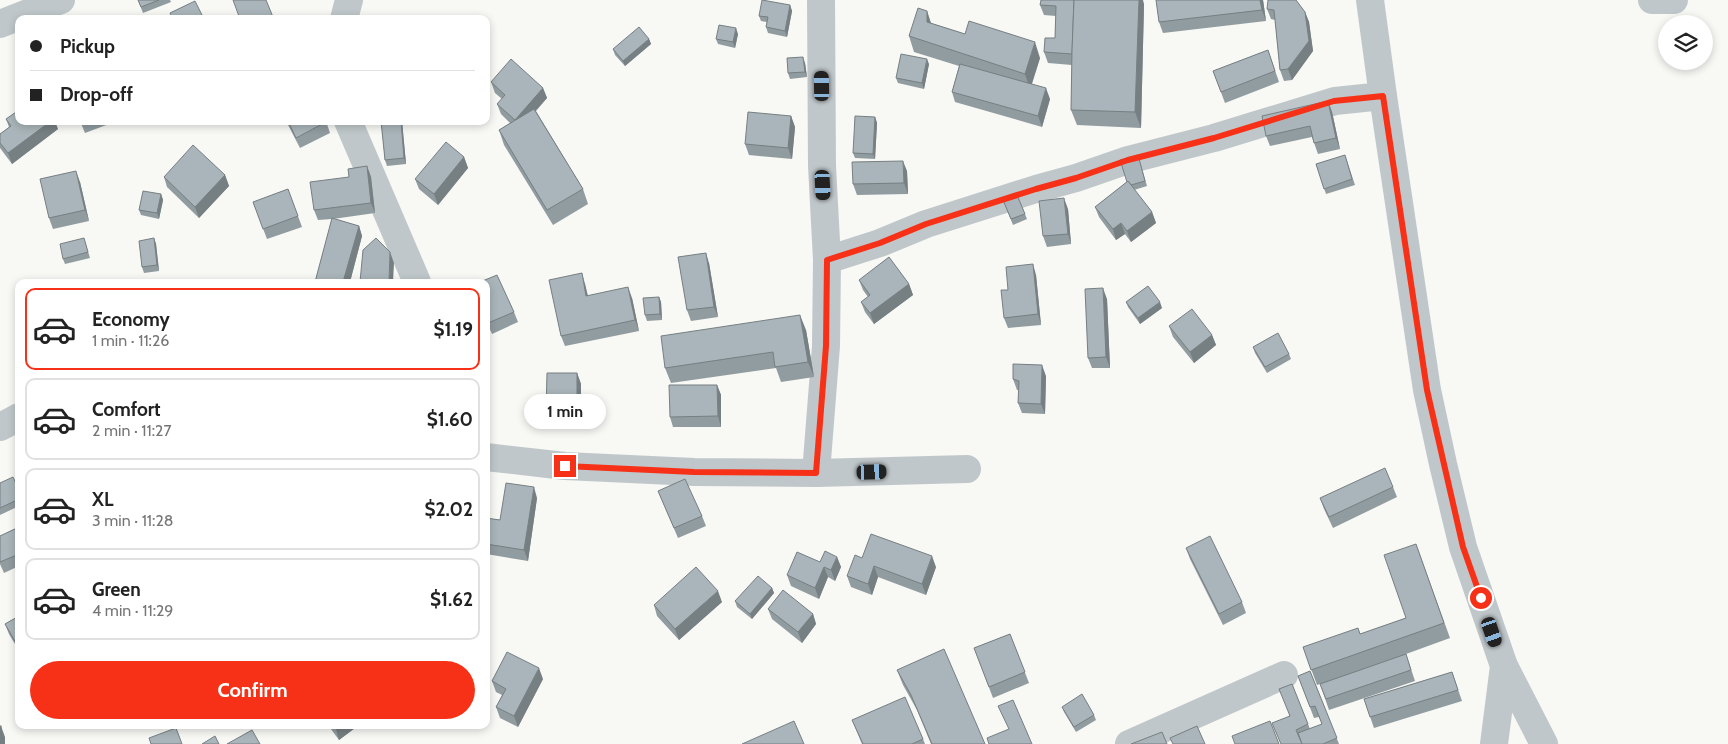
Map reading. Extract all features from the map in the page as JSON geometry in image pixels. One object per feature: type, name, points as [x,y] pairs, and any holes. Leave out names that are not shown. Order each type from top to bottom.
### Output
[{"type":"street","points":[[23,15],[61,0]]},
{"type":"street","points":[[345,15],[349,0]]},
{"type":"street","points":[[816,473],[826,346],[827,260],[822,166],[821,0]]},
{"type":"street","points":[[1370,0],[1427,390],[1463,547],[1504,666],[1544,744]]},
{"type":"street","points":[[1652,0],[1674,0]]},
{"type":"street","points":[[0,24],[15,18]]},
{"type":"street","points":[[827,260],[880,243],[926,224],[1128,160],[1214,138],[1334,101],[1383,96]]},
{"type":"street","points":[[350,125],[416,279]]},
{"type":"street","points":[[0,427],[15,418]]},
{"type":"street","points":[[490,450],[565,466],[694,472],[816,473],[967,469]]},
{"type":"street","points":[[1494,744],[1504,666]]},
{"type":"street","points":[[1129,744],[1284,675]]},
{"type":"building","points":[[138,0],[159,0],[141,7]]},
{"type":"building","points":[[233,0],[266,0],[272,15],[239,15]]},
{"type":"building","points":[[762,0],[790,5],[785,31],[766,27],[768,17],[759,16]]},
{"type":"building","points":[[1041,0],[1074,0],[1072,54],[1044,52],[1045,38],[1055,38],[1056,6],[1040,5]]},
{"type":"building","points":[[1074,0],[1139,0],[1135,112],[1071,110]]},
{"type":"building","points":[[1156,0],[1260,0],[1262,10],[1159,22]]},
{"type":"building","points":[[1268,0],[1296,0],[1305,12],[1309,41],[1288,69],[1280,70],[1274,10],[1267,9]]},
{"type":"building","points":[[195,1],[202,15],[171,15],[170,13]]},
{"type":"building","points":[[918,8],[927,11],[927,22],[965,34],[969,21],[1035,42],[1025,74],[909,36]]},
{"type":"building","points":[[719,25],[736,28],[733,42],[716,39]]},
{"type":"building","points":[[639,27],[649,39],[623,61],[613,49]]},
{"type":"building","points":[[1268,50],[1275,71],[1221,92],[1213,71]]},
{"type":"building","points":[[901,54],[927,59],[922,83],[896,78]]},
{"type":"building","points":[[803,57],[805,72],[788,73],[787,58]]},
{"type":"building","points":[[511,59],[543,88],[515,120],[497,104],[505,95],[491,82]]},
{"type":"building","points":[[960,64],[1046,88],[1038,116],[952,92]]},
{"type":"building","points":[[1328,101],[1336,138],[1314,143],[1310,126],[1266,136],[1262,116]]},
{"type":"building","points":[[534,109],[583,189],[547,210],[499,130]]},
{"type":"building","points":[[748,112],[791,116],[788,148],[745,144]]},
{"type":"building","points":[[15,113],[15,125],[46,125],[8,153],[0,143],[0,134],[11,126],[6,119]]},
{"type":"building","points":[[855,116],[875,117],[873,154],[853,153]]},
{"type":"building","points":[[290,125],[320,125],[296,138]]},
{"type":"building","points":[[381,125],[401,125],[404,158],[385,160]]},
{"type":"building","points":[[446,142],[464,157],[434,194],[415,179]]},
{"type":"building","points":[[193,145],[225,175],[195,207],[164,177]]},
{"type":"building","points":[[1138,155],[1145,181],[1131,185],[1127,182],[1120,160]]},
{"type":"building","points":[[1345,155],[1352,179],[1324,189],[1316,164]]},
{"type":"building","points":[[903,161],[904,183],[853,184],[852,162]]},
{"type":"building","points":[[367,166],[371,203],[314,210],[310,182],[349,177],[348,169]]},
{"type":"building","points":[[76,171],[85,210],[49,218],[40,179]]},
{"type":"building","points":[[1128,181],[1152,212],[1127,231],[1121,223],[1113,229],[1095,207]]},
{"type":"building","points":[[288,189],[298,216],[263,229],[253,202]]},
{"type":"building","points":[[143,191],[161,194],[157,213],[139,210]]},
{"type":"building","points":[[1017,195],[1025,214],[1011,219],[1003,200]]},
{"type":"building","points":[[1064,198],[1068,234],[1043,236],[1039,201]]},
{"type":"building","points":[[332,218],[359,226],[344,279],[316,279]]},
{"type":"building","points":[[84,238],[88,252],[63,259],[60,244]]},
{"type":"building","points":[[154,238],[157,265],[142,267],[139,241]]},
{"type":"building","points":[[376,238],[390,252],[389,279],[360,279],[363,250]]},
{"type":"building","points":[[706,253],[714,307],[687,310],[678,257]]},
{"type":"building","points":[[889,257],[909,284],[870,313],[861,302],[870,295],[859,280]]},
{"type":"building","points":[[1033,264],[1038,314],[1004,318],[1001,290],[1008,290],[1006,267]]},
{"type":"building","points":[[582,273],[586,296],[628,287],[635,320],[561,336],[549,280]]},
{"type":"building","points":[[497,275],[514,312],[490,322],[490,279],[487,279]]},
{"type":"building","points":[[1148,286],[1160,302],[1138,318],[1126,302]]},
{"type":"building","points":[[1103,288],[1106,357],[1088,358],[1085,289]]},
{"type":"building","points":[[659,297],[660,314],[645,315],[643,298]]},
{"type":"building","points":[[1192,309],[1212,335],[1190,352],[1169,326]]},
{"type":"building","points":[[800,315],[808,362],[775,367],[773,352],[665,368],[661,336]]},
{"type":"building","points":[[1278,333],[1289,354],[1265,367],[1253,347]]},
{"type":"building","points":[[1013,364],[1042,365],[1041,404],[1018,403],[1019,381],[1013,379]]},
{"type":"building","points":[[547,373],[577,373],[577,413],[546,412]]},
{"type":"building","points":[[669,385],[717,385],[718,416],[670,417]]},
{"type":"building","points":[[1385,468],[1393,487],[1329,517],[1320,498]]},
{"type":"building","points":[[13,477],[15,481],[15,501],[0,508],[0,483]]},
{"type":"building","points":[[685,479],[702,516],[674,528],[658,491]]},
{"type":"building","points":[[506,483],[534,487],[524,550],[490,545],[490,519],[500,520]]},
{"type":"building","points":[[15,529],[15,556],[0,562],[0,536]]},
{"type":"building","points":[[871,534],[932,556],[922,584],[874,566],[868,584],[847,576],[855,555],[862,558]]},
{"type":"building","points":[[1210,536],[1242,602],[1219,614],[1186,548]]},
{"type":"building","points":[[1416,544],[1444,623],[1311,670],[1303,647],[1358,628],[1360,634],[1406,618],[1384,555]]},
{"type":"building","points":[[825,551],[837,557],[831,570],[824,567],[815,588],[787,575],[797,552],[820,562]]},
{"type":"building","points":[[696,567],[718,591],[675,629],[654,605]]},
{"type":"building","points":[[758,576],[772,588],[750,614],[735,601]]},
{"type":"building","points":[[783,590],[813,614],[798,632],[768,609]]},
{"type":"building","points":[[15,618],[15,641],[5,624]]},
{"type":"building","points":[[1010,634],[1025,672],[989,687],[974,648]]},
{"type":"building","points":[[944,649],[985,744],[932,744],[911,695],[897,670]]},
{"type":"building","points":[[507,652],[539,668],[514,716],[496,707],[506,689],[492,681]]},
{"type":"building","points":[[1406,654],[1411,670],[1326,699],[1320,684]]},
{"type":"building","points":[[1310,671],[1337,738],[1323,744],[1302,744],[1298,733],[1322,724],[1315,706],[1310,707],[1298,676]]},
{"type":"building","points":[[1452,672],[1458,690],[1370,717],[1364,699]]},
{"type":"building","points":[[1292,684],[1308,724],[1296,730],[1302,744],[1281,744],[1272,723],[1290,716],[1279,689]]},
{"type":"building","points":[[1082,694],[1094,715],[1074,727],[1062,707]]},
{"type":"building","points":[[905,697],[923,739],[912,744],[863,744],[852,720]]},
{"type":"building","points":[[1013,700],[1032,744],[989,744],[987,738],[1009,729],[998,706]]},
{"type":"building","points":[[794,721],[804,744],[742,744]]},
{"type":"building","points":[[1270,721],[1279,744],[1235,744],[1232,736]]},
{"type":"building","points":[[1,726],[1,744],[0,744]]},
{"type":"building","points":[[1197,726],[1205,744],[1173,744],[1170,738]]},
{"type":"building","points":[[176,729],[182,744],[151,744],[149,738]]},
{"type":"building","points":[[252,730],[260,744],[227,744]]},
{"type":"building","points":[[1162,732],[1167,744],[1131,744]]},
{"type":"building","points":[[215,736],[219,744],[202,744]]},
{"type":"route","points":[[565,466],[694,472],[816,473],[826,346],[827,260],[880,243],[926,224],[1128,160],[1214,138],[1334,101],[1383,96],[1427,390],[1463,547],[1481,598]]}]
